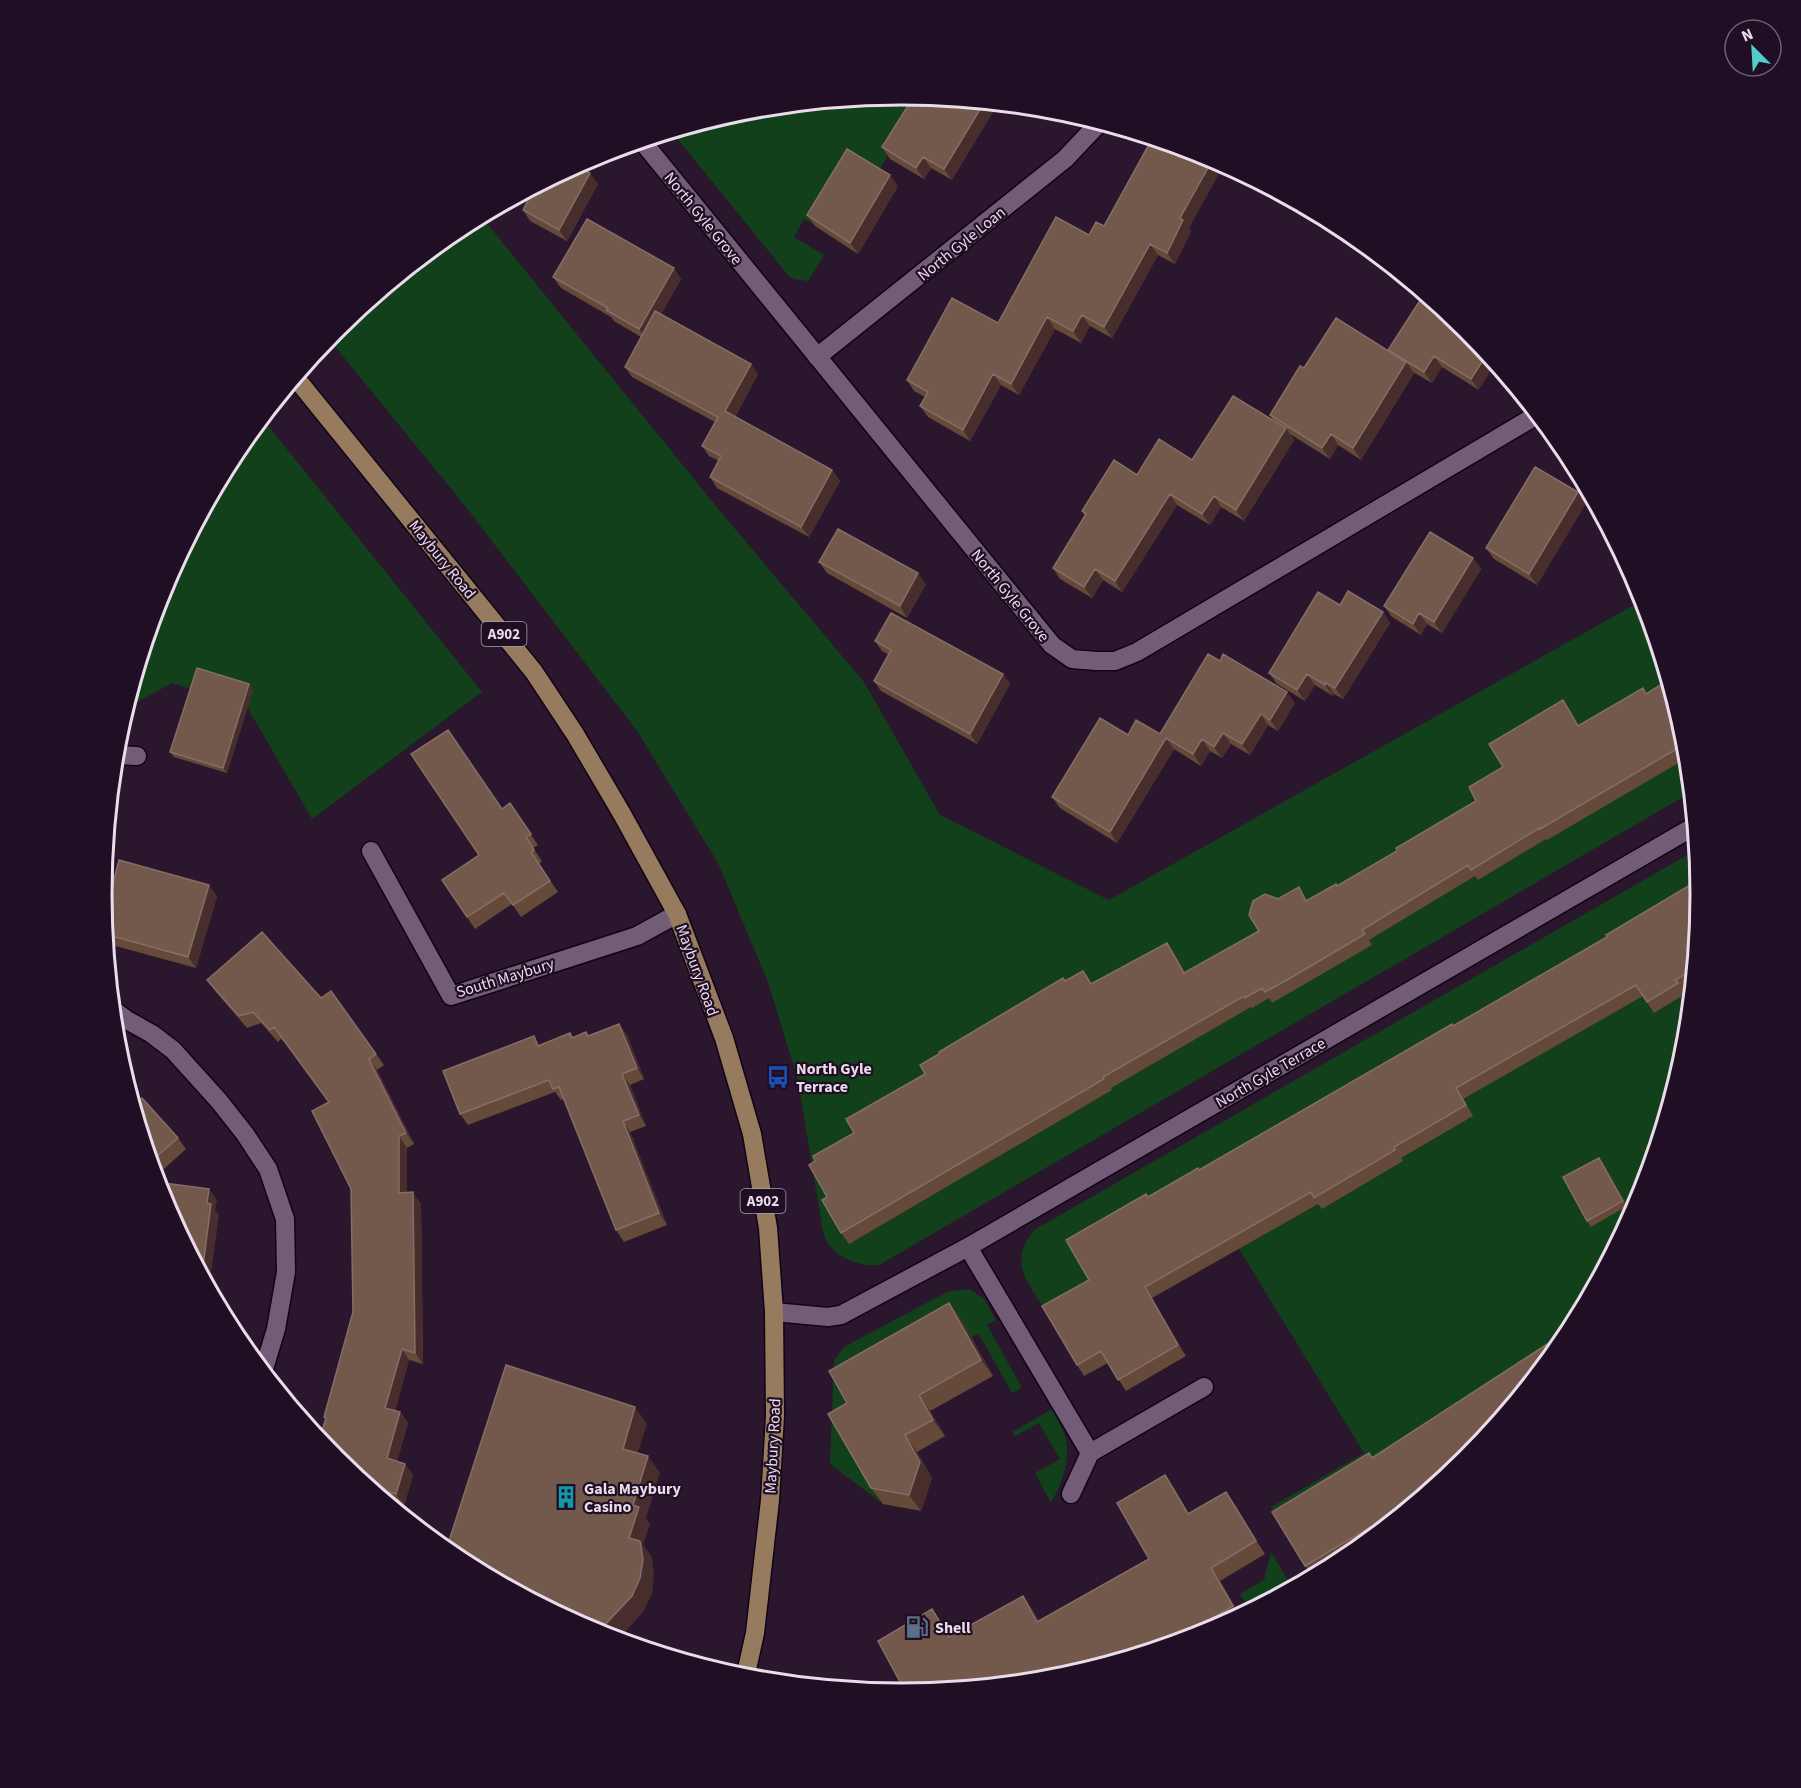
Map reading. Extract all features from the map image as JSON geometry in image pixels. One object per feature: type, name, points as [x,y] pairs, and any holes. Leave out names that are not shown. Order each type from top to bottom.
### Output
[{"type":"main road","name":"Maybury Road","points":[[300,383],[534,672],[586,754],[677,914],[724,1038],[752,1134],[768,1228],[774,1312],[775,1416],[770,1500],[755,1633],[747,1668]]},
{"type":"street","name":"North Gyle Loan","points":[[817,357],[1065,159],[1094,129]]},
{"type":"street","name":"North Gyle Grove","points":[[647,147],[1052,645],[1072,659],[1115,661],[1137,652],[1530,419]]},
{"type":"street","points":[[124,755],[137,756]]},
{"type":"street","name":"North Gyle Terrace","points":[[774,1312],[828,1317],[841,1315],[968,1247],[1687,831]]},
{"type":"street","name":"South Maybury","points":[[371,851],[451,996],[637,936],[677,914]]},
{"type":"street","points":[[121,1016],[173,1050],[219,1101],[245,1134],[268,1169],[285,1219],[286,1272],[276,1329],[266,1362]]},
{"type":"street","points":[[968,1247],[1090,1453]]},
{"type":"street","points":[[1071,1494],[1090,1453],[1204,1388]]},
{"type":"green space","points":[[922,106],[895,142],[877,174],[815,225],[804,219],[794,237],[824,255],[808,281],[794,279],[788,275],[677,138],[747,120],[798,112],[849,107]]},
{"type":"green space","points":[[487,223],[720,511],[864,682],[940,815],[1109,900],[1634,605],[1648,640],[1663,690],[1684,797],[879,1265],[865,1265],[838,1254],[828,1244],[824,1235],[798,1080],[768,982],[718,863],[637,731],[466,507],[334,345],[380,301],[420,268]]},
{"type":"green space","points":[[267,425],[482,692],[312,819],[247,707],[172,683],[135,703],[153,640],[193,545],[217,499]]},
{"type":"green space","points":[[1688,854],[1690,894],[1683,997],[1663,1098],[1648,1148],[1629,1196],[1584,1288],[1541,1354],[1281,1524],[1271,1507],[1364,1453],[1239,1249],[1097,1291],[1050,1317],[1029,1285],[1022,1265],[1022,1254],[1026,1242],[1034,1230]]},
{"type":"green space","points":[[969,1289],[984,1299],[996,1320],[987,1325],[1022,1388],[1012,1393],[978,1333],[840,1431],[883,1504],[830,1464],[834,1361],[843,1348],[853,1342],[949,1291]]},
{"type":"green space","points":[[1052,1409],[1065,1435],[1067,1456],[1062,1480],[1051,1503],[1035,1473],[1060,1459],[1039,1423],[1015,1436],[1012,1432]]},
{"type":"green space","points":[[1271,1552],[1288,1581],[1245,1604],[1240,1594],[1264,1580]]},
{"type":"building","points":[[908,105],[980,110],[944,169],[923,157],[916,168],[882,147]]},
{"type":"building","points":[[1149,145],[1208,168],[1180,218],[1183,220],[1167,253],[1150,244],[1104,327],[1082,315],[1073,331],[1047,317],[1011,384],[993,374],[963,430],[920,406],[928,392],[907,380],[952,298],[998,323],[1056,217],[1089,235],[1096,222],[1104,226]]},
{"type":"building","points":[[847,149],[890,175],[850,243],[807,215]]},
{"type":"building","points":[[586,171],[590,173],[559,230],[523,210],[529,198]]},
{"type":"building","points":[[587,219],[674,268],[639,329],[606,310],[608,308],[553,277]]},
{"type":"building","points":[[1420,300],[1482,362],[1471,379],[1434,356],[1424,372],[1388,350]]},
{"type":"building","points":[[655,311],[751,364],[725,411],[832,470],[801,527],[710,477],[721,456],[702,446],[718,417],[625,367]]},
{"type":"building","points":[[1336,318],[1406,362],[1353,448],[1331,434],[1322,448],[1270,415],[1300,366],[1304,368]]},
{"type":"building","points":[[1233,396],[1286,428],[1236,510],[1214,496],[1202,514],[1170,494],[1115,581],[1095,569],[1084,587],[1053,568],[1086,514],[1082,511],[1114,460],[1137,475],[1159,439],[1192,460]]},
{"type":"building","points":[[1535,467],[1578,492],[1529,574],[1486,548]]},
{"type":"building","points":[[838,529],[918,573],[900,606],[819,562]]},
{"type":"building","points":[[1430,532],[1473,558],[1434,622],[1419,613],[1413,624],[1384,606]]},
{"type":"building","points":[[1348,591],[1383,612],[1335,688],[1307,674],[1297,690],[1269,673],[1318,592],[1340,605]]},
{"type":"building","points":[[891,613],[1003,674],[970,734],[874,681],[891,650],[875,641]]},
{"type":"building","points":[[1208,654],[1220,661],[1223,654],[1287,692],[1270,720],[1261,714],[1242,744],[1223,733],[1214,747],[1202,739],[1193,754],[1166,738],[1110,832],[1052,797],[1100,718],[1128,735],[1136,720],[1160,734]]},
{"type":"building","points":[[197,668],[249,684],[223,768],[170,752]]},
{"type":"building","points":[[1661,684],[1676,749],[1471,870],[1468,865],[1362,930],[1365,934],[1287,980],[1265,992],[1262,988],[1245,998],[1244,996],[841,1233],[822,1200],[827,1197],[809,1165],[815,1161],[813,1156],[854,1133],[846,1119],[925,1074],[920,1065],[939,1052],[1063,978],[1065,981],[1083,971],[1091,984],[1167,943],[1184,973],[1259,931],[1249,915],[1253,901],[1265,894],[1278,899],[1299,887],[1306,901],[1397,851],[1396,848],[1476,801],[1469,787],[1503,767],[1489,744],[1563,700],[1578,726],[1643,688],[1646,694]]},
{"type":"building","points":[[448,730],[502,809],[510,803],[531,834],[526,837],[534,850],[531,852],[550,881],[513,905],[504,893],[467,917],[442,880],[479,855],[411,754]]},
{"type":"building","points":[[119,860],[209,885],[188,957],[113,936],[112,886]]},
{"type":"building","points":[[1690,885],[1685,975],[1675,980],[1678,983],[1647,1002],[1636,985],[1456,1088],[1466,1105],[1394,1147],[1395,1150],[1314,1198],[1311,1192],[1145,1287],[1178,1345],[1118,1380],[1101,1351],[1077,1365],[1042,1306],[1089,1280],[1066,1240],[1146,1194],[1148,1197],[1198,1168],[1199,1170],[1452,1024],[1453,1026],[1607,937],[1606,935]]},
{"type":"building","points":[[262,932],[321,998],[331,991],[376,1054],[369,1059],[406,1133],[399,1136],[399,1193],[413,1192],[415,1353],[402,1349],[385,1408],[400,1412],[387,1458],[405,1464],[396,1494],[380,1487],[322,1430],[353,1312],[351,1189],[312,1111],[329,1102],[274,1027],[270,1030],[253,1012],[239,1016],[207,980]]},
{"type":"building","points":[[619,1024],[637,1068],[622,1074],[639,1115],[623,1121],[659,1213],[616,1230],[559,1087],[553,1089],[549,1080],[460,1114],[443,1071],[534,1036],[538,1046],[570,1033],[572,1038],[586,1032],[588,1036]]},
{"type":"building","points":[[142,1098],[178,1138],[156,1157],[153,1148],[139,1101]]},
{"type":"building","points":[[1599,1158],[1623,1201],[1587,1221],[1563,1177]]},
{"type":"building","points":[[167,1183],[209,1189],[207,1203],[211,1204],[203,1263]]},
{"type":"building","points":[[949,1303],[981,1360],[919,1395],[933,1420],[905,1435],[920,1462],[909,1495],[871,1488],[828,1414],[847,1403],[829,1371]]},
{"type":"building","points":[[1549,1343],[1494,1414],[1421,1487],[1376,1523],[1305,1566],[1272,1512],[1369,1453],[1372,1458]]},
{"type":"building","name":"Gala Maybury Casino","points":[[506,1365],[635,1407],[623,1449],[648,1456],[633,1505],[639,1507],[629,1538],[640,1541],[643,1559],[640,1578],[632,1596],[605,1625],[552,1602],[506,1577],[449,1541]]},
{"type":"building","points":[[1165,1475],[1188,1514],[1226,1492],[1256,1541],[1211,1568],[1233,1606],[1202,1623],[1154,1641],[1054,1668],[952,1681],[901,1683],[878,1641],[932,1609],[949,1637],[1023,1596],[1037,1622],[1149,1559],[1117,1503]]},
{"type":"place","name":"North Gyle Terrace","points":[[778,1077]]},
{"type":"place","name":"Gala Maybury Casino","points":[[566,1497]]},
{"type":"place","name":"Shell","points":[[917,1627]]}]
